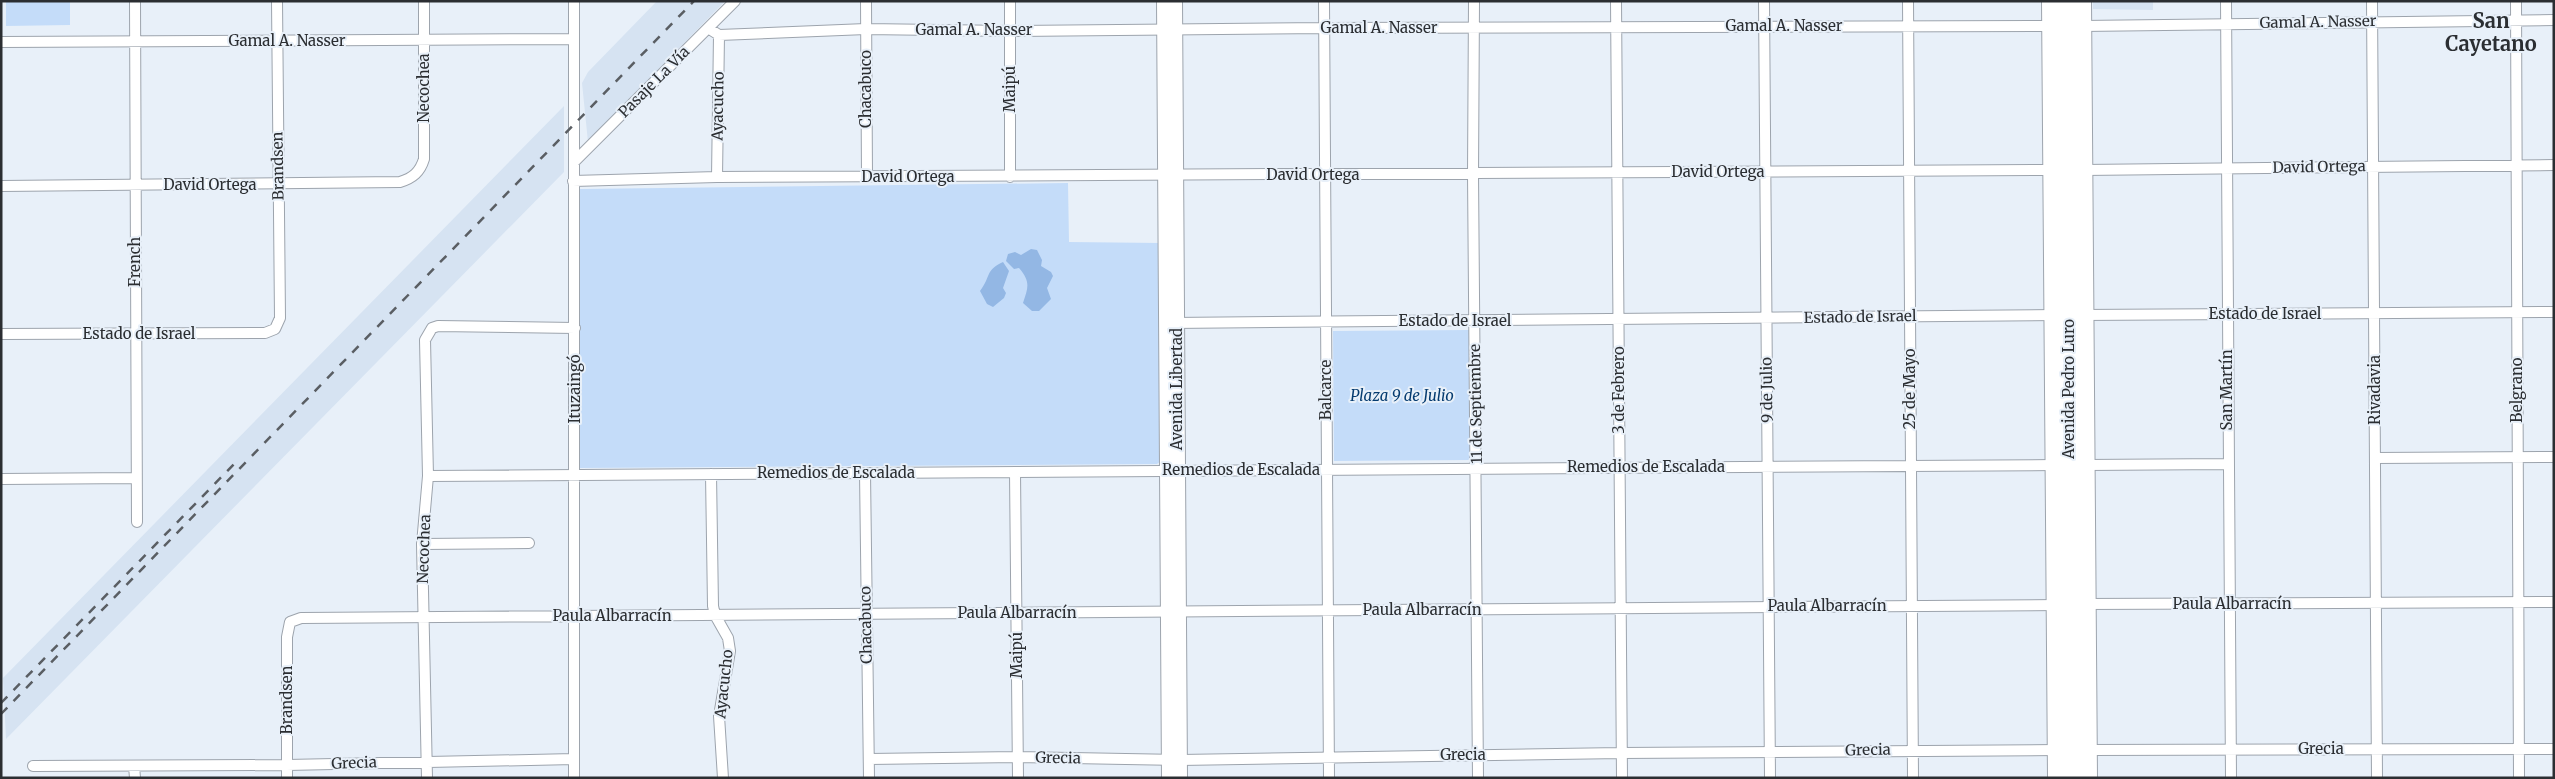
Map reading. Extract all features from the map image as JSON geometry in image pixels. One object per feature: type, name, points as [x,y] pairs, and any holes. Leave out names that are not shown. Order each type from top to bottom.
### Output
[{"type":"highway","name":"Avenida Pedro Luro","points":[[2051,1],[2053,170],[2086,464],[2057,750],[2057,778]]},
{"type":"highway","name":"Avenida Pedro Luro","points":[[2066,1],[2072,778]]},
{"type":"highway","name":"Avenida Pedro Luro","points":[[2082,1],[2084,170],[2055,465],[2088,750],[2088,778]]},
{"type":"main road","name":"Avenida Libertad","points":[[1164,1],[1170,29]]},
{"type":"main road","name":"Avenida Libertad","points":[[1169,778],[1174,760],[1170,29],[1174,1]]},
{"type":"main road","name":"Avenida Libertad","points":[[1174,760],[1180,778]]},
{"type":"street","name":"French","points":[[135,1],[136,522]]},
{"type":"street","name":"Brandsen","points":[[275,329],[280,318],[277,1]]},
{"type":"street","name":"Necochea","points":[[417,174],[424,159],[424,1]]},
{"type":"street","name":"Ituzaingó","points":[[574,1],[574,778]]},
{"type":"street","name":"Pasaje La Vía","points":[[574,162],[734,1]]},
{"type":"street","name":"Chacabuco","points":[[866,1],[867,177]]},
{"type":"street","name":"Maipú","points":[[1010,1],[1010,177]]},
{"type":"street","name":"Balcarce","points":[[1324,1],[1329,778]]},
{"type":"street","name":"11 de Septiembre","points":[[1474,1],[1473,174],[1477,469],[1478,778]]},
{"type":"street","name":"3 de Febrero","points":[[1616,1],[1622,778]]},
{"type":"street","name":"9 de Julio","points":[[1764,1],[1770,778]]},
{"type":"street","name":"25 de Mayo","points":[[1908,1],[1912,778]]},
{"type":"street","name":"San Martín","points":[[2226,1],[2230,778]]},
{"type":"street","name":"Rivadavia","points":[[2372,1],[2377,778]]},
{"type":"street","name":"Belgrano","points":[[2516,1],[2519,778]]},
{"type":"street","name":"Gamal A. Nasser","points":[[2082,26],[2554,20]]},
{"type":"street","name":"Gamal A. Nasser","points":[[719,35],[866,30],[2052,26]]},
{"type":"street","points":[[708,28],[719,35]]},
{"type":"street","name":"Ayacucho","points":[[717,177],[719,35]]},
{"type":"street","name":"Gamal A. Nasser","points":[[1,42],[574,39]]},
{"type":"street","name":"David Ortega","points":[[2084,170],[2554,165]]},
{"type":"street","name":"David Ortega","points":[[574,181],[717,177],[1010,177],[2053,170]]},
{"type":"street","name":"David Ortega","points":[[1,186],[134,184],[278,185],[400,182],[410,179],[417,174]]},
{"type":"street","name":"Estado de Israel","points":[[1172,323],[2554,312]]},
{"type":"street","name":"Necochea","points":[[427,778],[422,544],[428,476],[423,349],[428,334],[438,326],[575,328]]},
{"type":"street","name":"Estado de Israel","points":[[1,334],[265,333],[275,329]]},
{"type":"street","points":[[2375,458],[2554,457]]},
{"type":"street","points":[[2086,464],[2228,464]]},
{"type":"street","name":"Remedios de Escalada","points":[[428,476],[2055,465]]},
{"type":"street","name":"Chacabuco","points":[[865,472],[869,778]]},
{"type":"street","name":"Maipú","points":[[1016,472],[1018,778]]},
{"type":"street","name":"Ayacucho","points":[[711,474],[712,606],[728,638],[730,651],[719,716],[723,778]]},
{"type":"street","points":[[1,479],[136,478]]},
{"type":"street","points":[[422,544],[530,543]]},
{"type":"street","name":"Paula Albarracín","points":[[290,622],[301,618],[423,616],[2554,602]]},
{"type":"street","name":"Brandsen","points":[[287,778],[287,637],[290,622]]},
{"type":"street","name":"Grecia","points":[[869,759],[1017,757],[1174,760],[1622,752],[1912,749],[2057,750]]},
{"type":"street","name":"Grecia","points":[[2088,750],[2554,749]]},
{"type":"street","name":"Grecia","points":[[33,766],[288,765],[574,759]]},
{"type":"street","points":[[134,766],[135,778]]},
{"type":"shaded area","points":[[657,1],[725,1],[588,142],[582,83],[588,72]]},
{"type":"shaded area","points":[[2093,1],[2153,1],[2153,10],[2093,9]]},
{"type":"shaded area","points":[[564,106],[564,172],[6,739],[3,678]]},
{"type":"shaded area","points":[[1031,249],[1037,250],[1042,260],[1041,266],[1051,272],[1053,276],[1047,288],[1051,299],[1039,311],[1032,311],[1023,303],[1027,281],[1019,268],[1014,269],[1006,261],[1008,254],[1015,252],[1021,255]]},
{"type":"shaded area","points":[[1003,262],[1009,271],[1003,288],[1006,293],[1004,298],[993,307],[987,304],[980,291],[993,268]]},
{"type":"green space","points":[[6,1],[70,1],[70,25],[6,26]]},
{"type":"green space","points":[[1068,183],[1069,242],[1161,243],[1161,461],[1157,464],[580,468],[580,189]]},
{"type":"green space","name":"Plaza 9 de Julio","points":[[1469,330],[1470,460],[1334,461],[1333,331]]},
{"type":"railway","points":[[1,714],[694,1]]},
{"type":"railway","points":[[1,703],[238,460]]},
{"type":"district","name":"San Cayetano","points":[[2491,32]]}]
